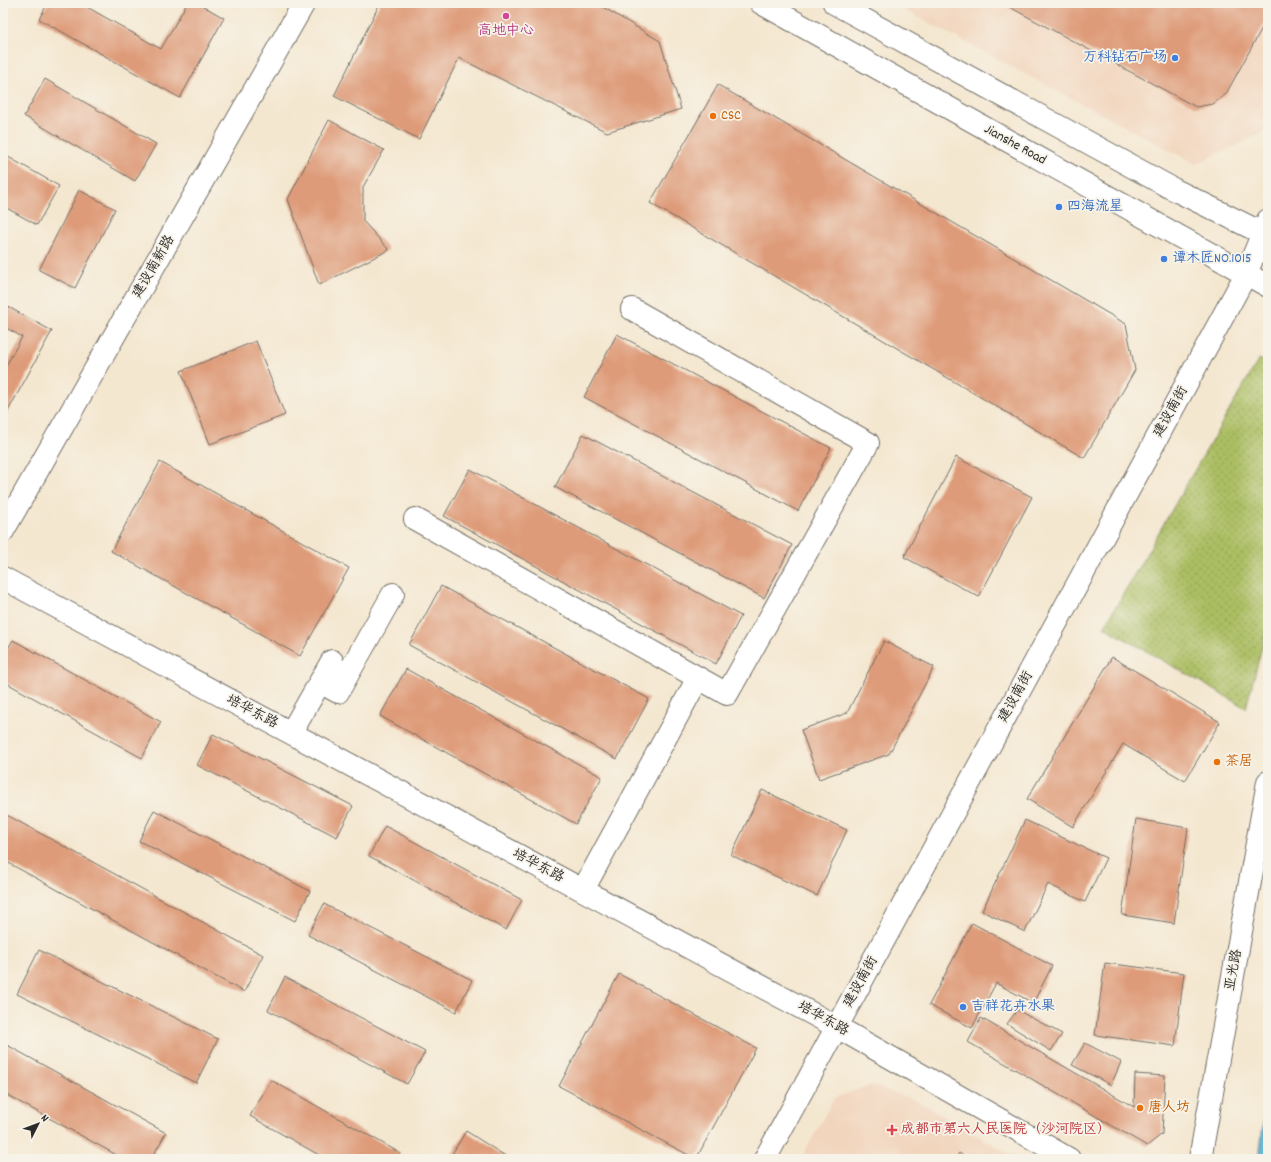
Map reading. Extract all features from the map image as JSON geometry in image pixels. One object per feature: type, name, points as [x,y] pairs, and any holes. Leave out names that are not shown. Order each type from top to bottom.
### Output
[{"type":"street","name":"建设南新路","points":[[3,531],[304,3]]},
{"type":"street","name":"Jianshe Road","points":[[762,3],[1268,286]]},
{"type":"street","points":[[834,3],[1173,189],[1266,230]]},
{"type":"street","name":"建设南街","points":[[765,1159],[1246,274],[1266,230]]},
{"type":"street","points":[[415,519],[727,694],[868,443],[632,309]]},
{"type":"street","name":"培华东路","points":[[3,578],[837,1027],[1069,1159]]},
{"type":"street","points":[[320,682],[338,692],[393,594]]},
{"type":"street","points":[[291,733],[332,661]]},
{"type":"street","points":[[583,890],[698,678]]},
{"type":"street","name":"亚光路","points":[[1200,1159],[1268,782]]},
{"type":"shaded area","name":"万科钻石广场","points":[[891,3],[1268,3],[1268,123],[1264,132],[1196,164]]},
{"type":"shaded area","name":"成都市第六人民医院（沙河院区）","points":[[871,1085],[917,1101],[1018,1159],[801,1159],[834,1098]]},
{"type":"green space","points":[[1259,359],[1268,363],[1268,624],[1246,708],[1104,627]]},
{"type":"water","points":[[1268,1081],[1268,1159],[1259,1159]]},
{"type":"building","points":[[48,3],[80,3],[161,49],[187,3],[198,3],[224,18],[180,98],[39,19]]},
{"type":"building","points":[[380,3],[596,3],[660,41],[681,109],[607,132],[459,58],[419,139],[334,96]]},
{"type":"building","name":"万科钻石广场","points":[[1002,3],[1268,3],[1268,17],[1226,94],[1213,104],[1196,107]]},
{"type":"building","points":[[45,79],[156,144],[135,181],[24,116]]},
{"type":"building","points":[[718,85],[1126,324],[1135,370],[1084,458],[650,203]]},
{"type":"building","points":[[329,120],[384,150],[363,187],[363,221],[389,250],[319,285],[288,199]]},
{"type":"building","points":[[3,154],[59,186],[37,225],[3,206]]},
{"type":"building","points":[[79,190],[115,209],[75,288],[39,270]]},
{"type":"building","points":[[3,304],[52,331],[3,420],[3,371],[22,337],[3,326]]},
{"type":"building","points":[[617,334],[831,448],[798,511],[584,397]]},
{"type":"building","points":[[256,341],[285,415],[210,444],[181,371]]},
{"type":"building","points":[[583,434],[792,545],[764,598],[555,487]]},
{"type":"building","points":[[956,457],[1032,497],[979,597],[904,557]]},
{"type":"building","points":[[160,462],[349,568],[300,656],[111,551]]},
{"type":"building","points":[[470,469],[741,616],[716,664],[444,516]]},
{"type":"building","points":[[441,586],[649,699],[617,759],[409,645]]},
{"type":"building","points":[[13,640],[161,722],[142,758],[3,681],[3,657]]},
{"type":"building","points":[[884,641],[934,667],[889,754],[819,779],[801,730],[847,713]]},
{"type":"building","points":[[1112,657],[1220,722],[1185,781],[1123,744],[1073,827],[1027,799]]},
{"type":"building","points":[[406,669],[602,777],[576,824],[380,716]]},
{"type":"building","points":[[213,734],[353,806],[337,837],[197,765]]},
{"type":"building","points":[[762,790],[847,830],[817,896],[731,855]]},
{"type":"building","points":[[154,810],[310,891],[295,921],[139,841]]},
{"type":"building","points":[[3,813],[263,955],[244,992],[3,860]]},
{"type":"building","points":[[1136,819],[1188,828],[1174,923],[1122,915]]},
{"type":"building","points":[[1025,820],[1106,858],[1085,902],[1048,884],[1025,932],[982,911]]},
{"type":"building","points":[[385,826],[522,900],[506,930],[369,856]]},
{"type":"building","points":[[324,904],[472,980],[456,1012],[308,935]]},
{"type":"building","points":[[972,923],[1052,966],[1033,1003],[996,983],[972,1028],[929,1005]]},
{"type":"building","points":[[39,950],[218,1039],[196,1083],[17,994]]},
{"type":"building","points":[[1105,963],[1184,973],[1175,1046],[1095,1035]]},
{"type":"building","points":[[619,974],[756,1048],[696,1159],[559,1086]]},
{"type":"building","points":[[285,977],[425,1052],[407,1084],[268,1010]]},
{"type":"building","points":[[1017,1010],[1062,1034],[1051,1051],[1007,1024]]},
{"type":"building","points":[[981,1018],[1134,1107],[1135,1074],[1165,1076],[1162,1134],[1147,1146],[968,1042]]},
{"type":"building","points":[[1085,1043],[1121,1062],[1111,1085],[1072,1065]]},
{"type":"building","points":[[7,1045],[166,1133],[151,1159],[124,1159],[3,1093],[3,1052]]},
{"type":"building","points":[[271,1080],[400,1153],[396,1159],[326,1159],[250,1116]]},
{"type":"building","points":[[466,1131],[510,1159],[449,1159]]},
{"type":"building","points":[[959,1153],[968,1159],[955,1159]]},
{"type":"place","name":"高地中心","points":[[506,16]]},
{"type":"place","name":"万科钻石广场","points":[[1175,58]]},
{"type":"place","name":"CSC","points":[[713,116]]},
{"type":"place","name":"四海流星","points":[[1059,207]]},
{"type":"place","name":"谭木匠NO.1015","points":[[1164,259]]},
{"type":"place","name":"茶居","points":[[1217,762]]},
{"type":"place","name":"吉祥花卉水果","points":[[963,1007]]},
{"type":"place","name":"唐人坊","points":[[1140,1108]]},
{"type":"place","name":"成都市第六人民医院（沙河院区）","points":[[892,1130]]}]
